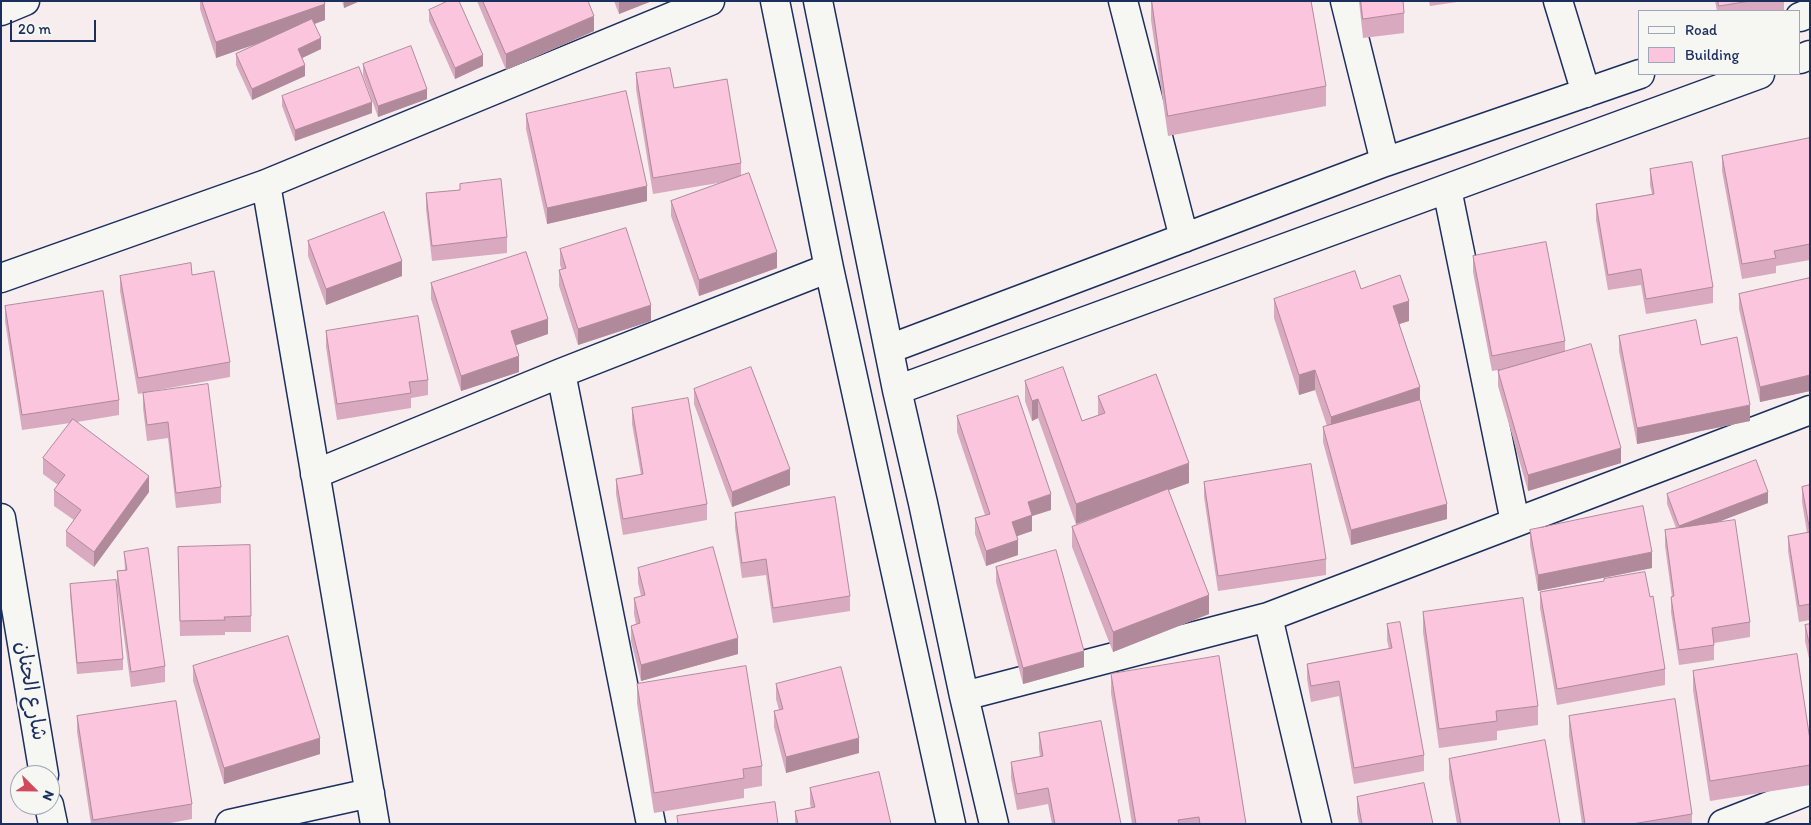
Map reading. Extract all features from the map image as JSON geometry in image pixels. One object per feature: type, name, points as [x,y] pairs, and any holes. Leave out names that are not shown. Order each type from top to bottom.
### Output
[{"type":"street","points":[[1,12],[25,1]]},
{"type":"street","points":[[1,278],[266,184],[710,1]]},
{"type":"street","points":[[775,1],[829,268],[951,824]]},
{"type":"street","points":[[818,1],[897,390],[994,824]]},
{"type":"street","points":[[1123,1],[1184,238]]},
{"type":"street","points":[[1345,1],[1385,162]]},
{"type":"street","points":[[1558,1],[1586,93]]},
{"type":"street","points":[[889,349],[1385,162],[1638,75]]},
{"type":"street","points":[[897,390],[1757,75]]},
{"type":"street","points":[[266,184],[375,824]]},
{"type":"street","points":[[1448,189],[1515,522]]},
{"type":"street","points":[[315,474],[561,373],[829,268]]},
{"type":"street","points":[[561,373],[651,824]]},
{"type":"street","points":[[964,696],[1268,617],[1810,410]]},
{"type":"street","name":"شارع الحنان","points":[[1,518],[42,765]]},
{"type":"street","points":[[1268,617],[1317,824]]},
{"type":"street","points":[[1723,824],[1810,790]]},
{"type":"street","points":[[230,824],[370,793]]},
{"type":"building","points":[[202,1],[324,1],[325,4],[216,42]]},
{"type":"building","points":[[448,1],[459,1],[483,55],[455,68],[429,10]]},
{"type":"building","points":[[483,1],[588,1],[594,16],[506,54]]},
{"type":"building","points":[[1152,1],[1311,1],[1326,86],[1168,116]]},
{"type":"building","points":[[1361,1],[1403,1],[1404,13],[1363,19]]},
{"type":"building","points":[[1718,1],[1750,1],[1719,6]]},
{"type":"building","points":[[312,19],[321,38],[298,49],[305,65],[252,89],[236,54]]},
{"type":"building","points":[[411,46],[427,89],[378,106],[363,64]]},
{"type":"building","points":[[359,67],[372,102],[295,130],[282,96]]},
{"type":"building","points":[[670,68],[674,88],[727,79],[741,163],[653,178],[636,73]]},
{"type":"building","points":[[626,91],[647,186],[547,208],[526,114]]},
{"type":"building","points":[[1810,138],[1810,244],[1774,251],[1776,258],[1742,264],[1722,156]]},
{"type":"building","points":[[1692,162],[1713,287],[1646,299],[1641,269],[1608,275],[1596,204],[1654,194],[1650,169]]},
{"type":"building","points":[[749,173],[777,252],[699,280],[671,201]]},
{"type":"building","points":[[501,179],[507,237],[432,246],[426,193],[460,190],[460,184]]},
{"type":"building","points":[[384,212],[402,261],[326,289],[308,241]]},
{"type":"building","points":[[626,228],[651,305],[578,329],[559,270],[566,268],[560,249]]},
{"type":"building","points":[[1546,242],[1565,341],[1492,356],[1473,256]]},
{"type":"building","points":[[526,252],[548,319],[511,331],[519,356],[461,376],[431,283]]},
{"type":"building","points":[[191,263],[192,275],[214,271],[230,362],[138,378],[120,276]]},
{"type":"building","points":[[1355,271],[1361,289],[1400,275],[1409,301],[1393,306],[1420,387],[1331,417],[1315,370],[1299,375],[1274,299]]},
{"type":"building","points":[[1810,278],[1810,375],[1760,387],[1739,294]]},
{"type":"building","points":[[103,291],[119,400],[22,415],[5,306]]},
{"type":"building","points":[[418,316],[428,380],[409,382],[411,393],[337,404],[326,331]]},
{"type":"building","points":[[1696,320],[1701,345],[1737,337],[1750,405],[1637,428],[1619,336]]},
{"type":"building","points":[[1591,344],[1621,448],[1528,475],[1498,371]]},
{"type":"building","points":[[751,367],[790,469],[732,492],[694,389]]},
{"type":"building","points":[[1063,367],[1082,421],[1105,413],[1098,396],[1156,374],[1189,463],[1076,504],[1038,399],[1032,401],[1025,381]]},
{"type":"building","points":[[208,384],[221,487],[176,493],[168,422],[147,425],[143,393]]},
{"type":"building","points":[[1018,396],[1051,494],[1028,502],[1032,515],[1012,522],[1018,540],[986,551],[975,518],[990,514],[957,416]]},
{"type":"building","points":[[688,398],[707,504],[623,519],[616,479],[643,474],[632,408]]},
{"type":"building","points":[[1420,400],[1447,504],[1351,530],[1323,427]]},
{"type":"building","points":[[73,419],[149,476],[94,552],[66,531],[81,510],[54,490],[65,475],[43,458]]},
{"type":"building","points":[[1756,460],[1768,492],[1679,526],[1667,494]]},
{"type":"building","points":[[1311,464],[1326,559],[1218,576],[1204,482]]},
{"type":"building","points":[[1810,485],[1810,532],[1802,487]]},
{"type":"building","points":[[1168,489],[1209,595],[1113,632],[1072,527]]},
{"type":"building","points":[[835,497],[850,596],[773,608],[766,559],[742,563],[735,513]]},
{"type":"building","points":[[1643,506],[1652,552],[1538,575],[1530,530]]},
{"type":"building","points":[[1735,520],[1750,622],[1712,628],[1714,645],[1679,650],[1671,597],[1674,596],[1665,530]]},
{"type":"building","points":[[1810,532],[1810,604],[1799,606],[1788,536]]},
{"type":"building","points":[[250,545],[251,616],[224,617],[225,620],[180,621],[178,547]]},
{"type":"building","points":[[713,547],[738,638],[641,665],[631,626],[640,623],[634,598],[645,595],[638,568]]},
{"type":"building","points":[[148,548],[165,666],[131,672],[117,571],[127,570],[124,552]]},
{"type":"building","points":[[1056,550],[1084,651],[1023,668],[996,567]]},
{"type":"building","points":[[1645,572],[1650,597],[1653,596],[1665,669],[1557,689],[1540,592]]},
{"type":"building","points":[[116,580],[123,659],[77,663],[70,584]]},
{"type":"building","points":[[1523,598],[1538,706],[1496,711],[1497,721],[1439,729],[1423,612]]},
{"type":"building","points":[[1400,622],[1424,755],[1354,768],[1339,681],[1311,686],[1307,664],[1392,648],[1387,624]]},
{"type":"building","points":[[1810,624],[1810,647],[1805,625]]},
{"type":"building","points":[[288,636],[320,738],[224,768],[193,666]]},
{"type":"building","points":[[1797,654],[1810,740],[1810,765],[1710,781],[1693,671]]},
{"type":"building","points":[[1219,656],[1246,824],[1200,824],[1199,817],[1178,820],[1179,824],[1136,824],[1111,674]]},
{"type":"building","points":[[746,666],[762,766],[743,769],[744,778],[654,793],[637,684]]},
{"type":"building","points":[[841,667],[859,738],[786,757],[774,711],[783,709],[776,684]]},
{"type":"building","points":[[1675,699],[1692,814],[1632,824],[1585,824],[1569,716]]},
{"type":"building","points":[[176,701],[192,804],[93,820],[77,716]]},
{"type":"building","points":[[1101,721],[1121,824],[1055,824],[1048,788],[1017,794],[1011,762],[1043,756],[1039,733]]},
{"type":"building","points":[[1545,740],[1560,824],[1461,824],[1449,759]]},
{"type":"building","points":[[879,772],[891,824],[798,824],[795,811],[815,807],[810,788]]},
{"type":"building","points":[[1424,783],[1433,824],[1362,824],[1357,797]]},
{"type":"building","points":[[775,802],[778,824],[678,824],[677,816]]}]
